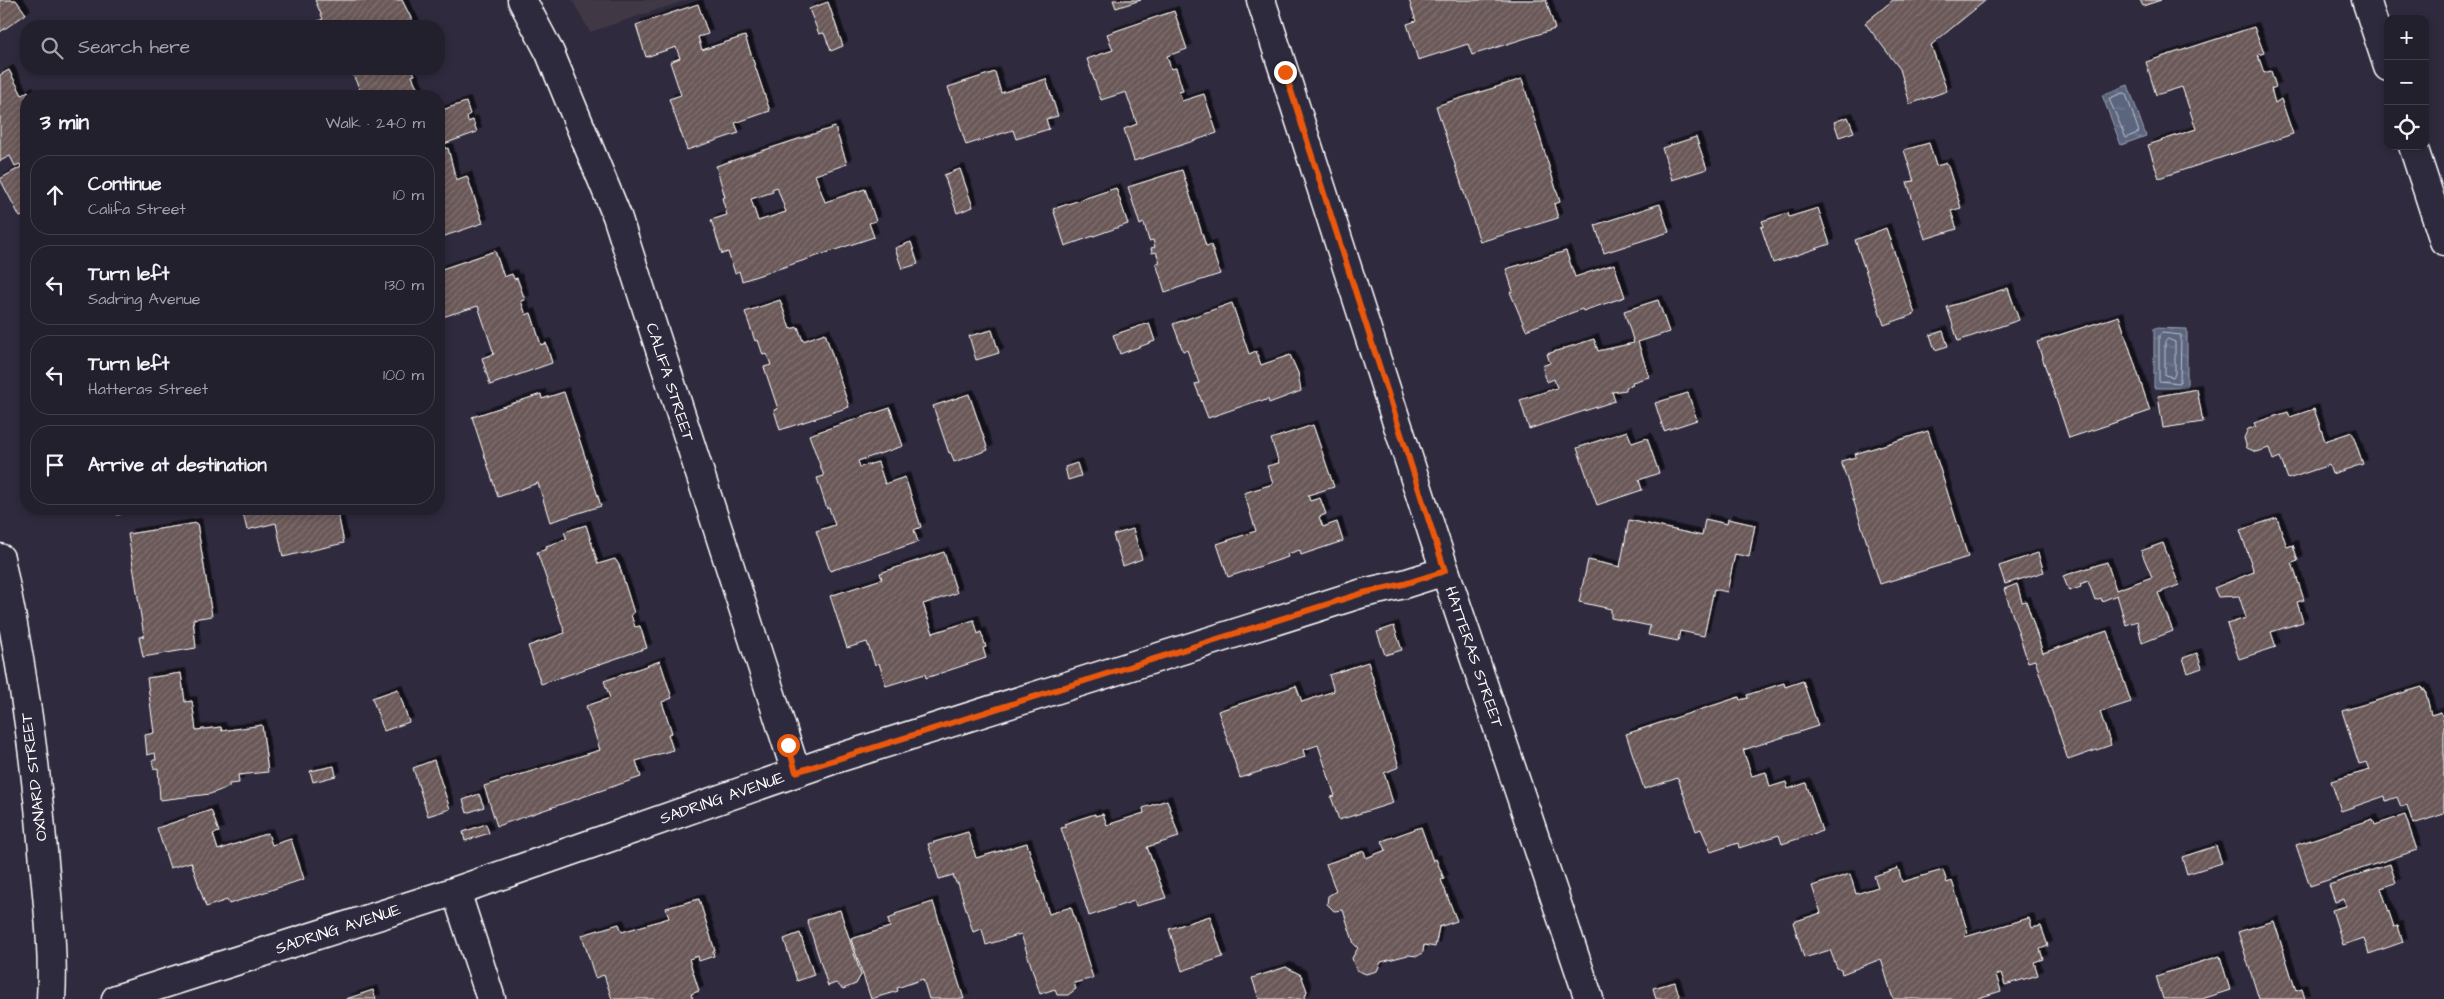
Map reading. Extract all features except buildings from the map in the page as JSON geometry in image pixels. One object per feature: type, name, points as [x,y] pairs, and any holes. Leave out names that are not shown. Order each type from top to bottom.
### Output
[{"type":"street","name":"CALIFA STREET","points":[[522,0],[550,53],[617,216],[796,772]]},
{"type":"street","name":"HATTERAS STREET","points":[[1261,0],[1445,571],[1589,999]]},
{"type":"street","points":[[2366,0],[2386,60]]},
{"type":"street","points":[[2414,150],[2444,241]]},
{"type":"street","name":"OXNARD STREET","points":[[0,558],[12,614],[38,786],[53,965],[51,999]]},
{"type":"street","name":"SADRING AVENUE","points":[[116,999],[456,891],[796,772],[1363,593],[1404,584],[1445,571]]},
{"type":"street","points":[[456,891],[491,999]]},
{"type":"shaded area","points":[[572,0],[687,0],[590,32]]},
{"type":"water","points":[[2128,85],[2146,136],[2121,145],[2102,95]]},
{"type":"water","points":[[2154,328],[2187,329],[2187,388],[2154,388]]},
{"type":"route","points":[[788,745],[796,772],[1363,593],[1404,584],[1445,571],[1285,72]]}]
